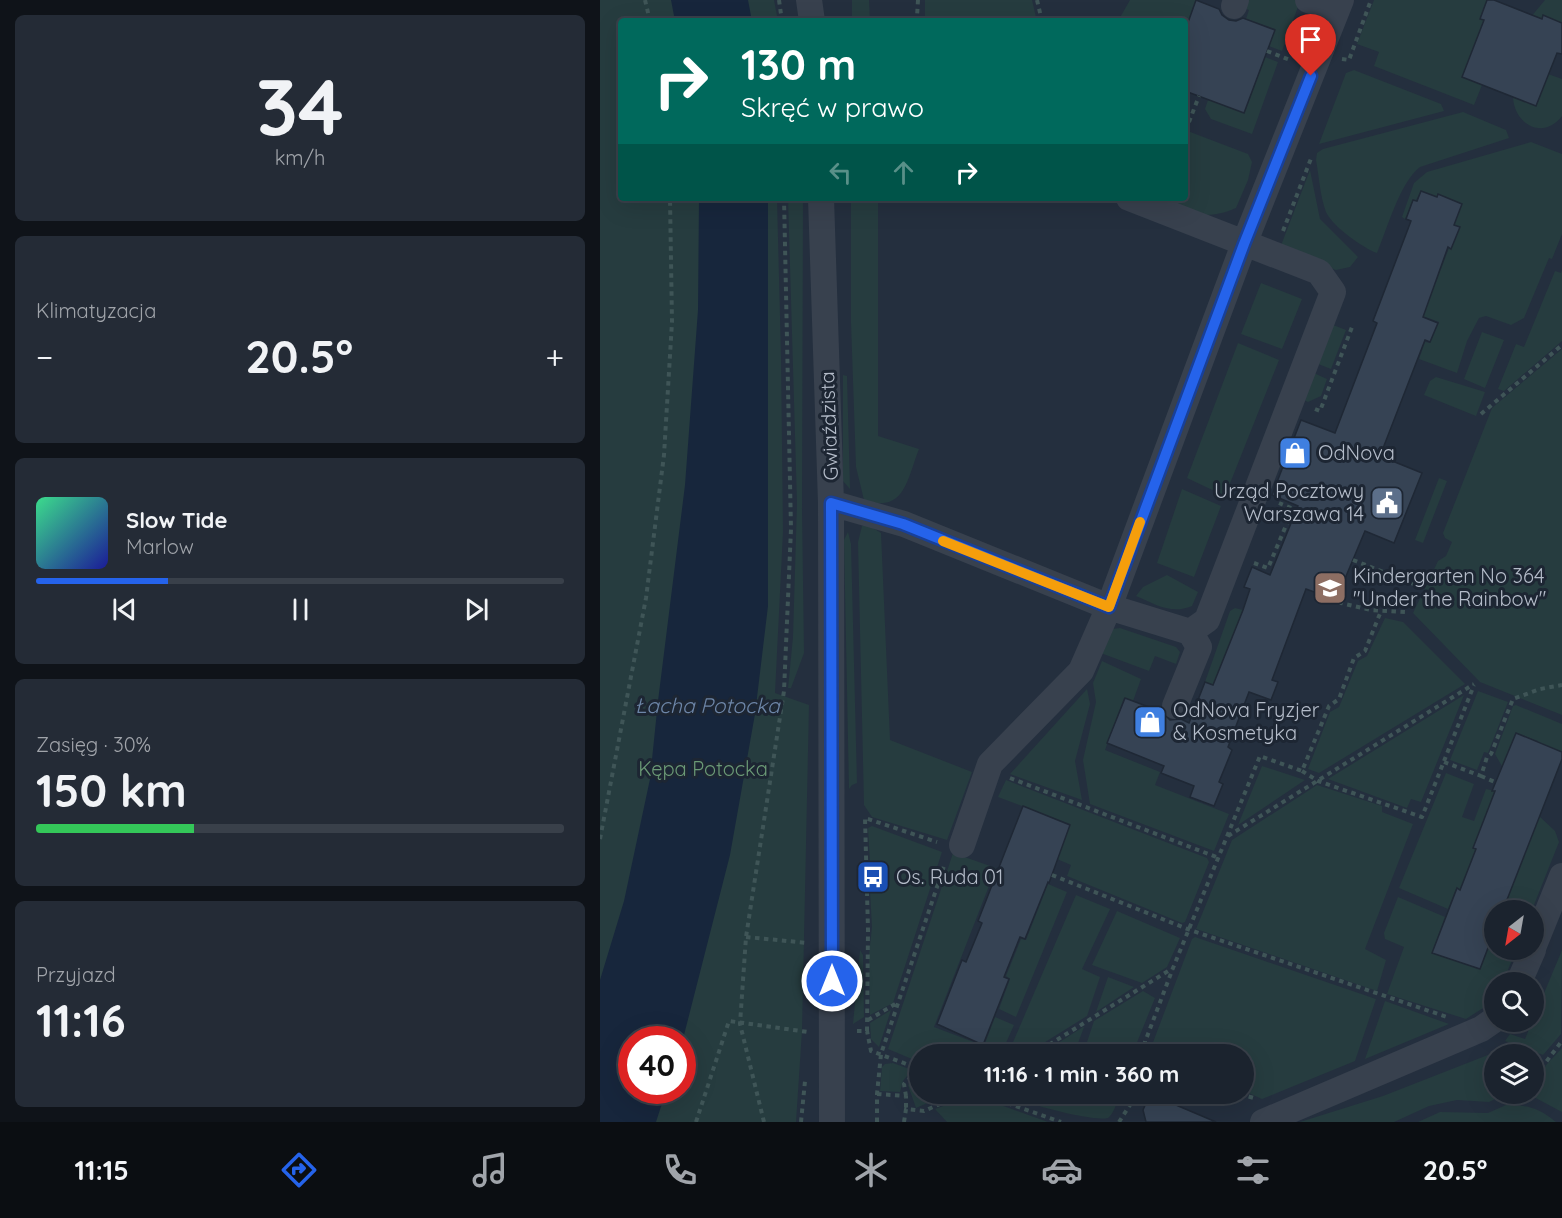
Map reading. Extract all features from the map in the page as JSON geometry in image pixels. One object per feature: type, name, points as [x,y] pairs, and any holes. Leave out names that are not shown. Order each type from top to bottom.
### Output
[{"type":"street","points":[[809,0],[812,18]]},
{"type":"street","points":[[950,849],[990,764],[1081,670],[1109,607],[1244,244],[1339,5],[1308,0]]},
{"type":"street","name":"Gwiaździsta","points":[[821,201],[831,503],[832,1122]]},
{"type":"street","points":[[1136,201],[1319,272],[1333,292],[1219,593],[1207,620],[1190,632]]},
{"type":"street","points":[[831,503],[903,524],[1109,607],[1190,632],[1199,647],[1175,706]]},
{"type":"street","points":[[1544,921],[1562,876]]},
{"type":"street","points":[[1263,1122],[1484,1026]]},
{"type":"path","points":[[645,0],[649,18]]},
{"type":"path","points":[[779,0],[782,18]]},
{"type":"path","points":[[918,0],[918,18]]},
{"type":"path","points":[[1037,0],[1041,18]]},
{"type":"path","points":[[1348,60],[1371,0]]},
{"type":"path","points":[[1267,51],[1296,62]]},
{"type":"path","points":[[1189,122],[1199,96]]},
{"type":"path","points":[[1271,254],[1279,242],[1312,156]]},
{"type":"path","points":[[600,839],[646,598],[664,455],[672,322],[670,201]]},
{"type":"path","points":[[764,1122],[740,1024],[746,937],[784,691],[791,529],[783,201]]},
{"type":"path","points":[[1481,414],[1562,345]]},
{"type":"path","points":[[1353,560],[1416,585]]},
{"type":"path","points":[[1338,596],[1343,597],[1341,603],[1381,611],[1405,612]]},
{"type":"path","points":[[1302,771],[1329,706],[1339,699],[1354,658],[1365,651],[1381,611]]},
{"type":"path","points":[[1146,1044],[1173,968],[1260,756],[1302,771],[1318,781],[1422,818],[1474,684],[1318,781],[1228,836]]},
{"type":"path","points":[[1481,776],[1487,756],[1491,754],[1513,699],[1540,689],[1562,685]]},
{"type":"path","points":[[1444,762],[1495,782]]},
{"type":"path","points":[[988,770],[1219,858]]},
{"type":"path","points":[[867,1031],[868,930],[865,818],[950,849],[881,1054],[877,1122]]},
{"type":"path","points":[[1052,874],[1190,930],[1484,1023]]},
{"type":"path","points":[[746,937],[809,943],[809,954]]},
{"type":"path","points":[[1050,1044],[1173,968]]},
{"type":"path","points":[[867,1021],[898,1002]]},
{"type":"path","points":[[808,1021],[808,1043]]},
{"type":"path","points":[[696,1122],[729,1022],[740,1024]]},
{"type":"path","points":[[1544,1064],[1562,1041]]},
{"type":"path","points":[[801,1122],[805,1077]]},
{"type":"path","points":[[904,1122],[906,1096],[904,1084],[909,1079]]},
{"type":"path","points":[[877,1094],[906,1096]]},
{"type":"path","points":[[906,1109],[924,1111],[940,1104]]},
{"type":"path","points":[[1010,1104],[1061,1122]]},
{"type":"path","points":[[1119,1122],[1131,1104]]},
{"type":"green space","name":"Kępa Potocka","points":[[600,0],[774,0],[777,18],[618,18],[618,201],[777,201],[783,532],[775,693],[809,705],[802,1031],[796,1122],[600,1122]]},
{"type":"green space","points":[[852,0],[869,0],[870,18],[852,18]]},
{"type":"green space","points":[[925,0],[1032,0],[1036,17],[928,18],[925,16]]},
{"type":"green space","points":[[1130,0],[1196,0],[1188,23],[1188,18],[1120,18]]},
{"type":"green space","points":[[1238,0],[1296,0],[1299,4],[1282,51],[1269,46],[1275,29],[1246,19],[1249,10],[1236,5]]},
{"type":"green space","points":[[1374,0],[1487,0],[1480,18],[1484,20],[1462,77],[1482,85],[1474,105],[1374,66],[1379,52],[1357,44]]},
{"type":"green space","points":[[1545,0],[1562,0],[1562,23],[1543,16],[1540,22],[1530,18]]},
{"type":"green space","points":[[1265,57],[1278,62],[1252,134],[1211,119],[1205,109],[1208,100],[1245,112]]},
{"type":"green space","points":[[1354,70],[1441,104],[1444,111],[1319,144],[1346,73]]},
{"type":"green space","points":[[1548,74],[1562,79],[1562,116],[1546,127],[1538,128],[1531,126],[1518,115],[1513,97],[1536,106]]},
{"type":"green space","points":[[1463,112],[1506,130],[1509,138],[1420,167],[1400,194],[1377,253],[1364,247],[1335,224],[1326,212],[1321,193],[1317,153],[1323,149]]},
{"type":"green space","points":[[1188,131],[1248,154],[1252,162],[1248,180],[1236,208],[1213,215],[1185,211],[1162,201],[1188,201]]},
{"type":"green space","points":[[1531,142],[1562,154],[1562,234],[1552,259],[1549,258],[1524,318],[1511,325],[1486,316],[1479,318],[1467,341],[1457,373],[1419,359],[1425,342],[1430,343],[1439,322],[1420,315],[1429,300],[1449,248],[1451,249],[1460,227],[1454,225],[1462,204],[1438,194],[1437,197],[1421,191],[1416,200],[1413,200],[1405,219],[1402,217],[1414,183],[1427,172]]},
{"type":"green space","points":[[1310,170],[1320,219],[1358,257],[1350,267],[1336,270],[1280,248]]},
{"type":"green space","points":[[788,201],[803,201],[804,653],[791,688],[788,688],[793,637],[797,503]]},
{"type":"green space","points":[[851,201],[878,201],[878,436],[919,449],[902,491],[888,502],[878,503],[864,500],[856,467],[851,323]]},
{"type":"green space","points":[[1562,270],[1562,341],[1504,391],[1498,389],[1516,344],[1524,347],[1555,271],[1561,273]]},
{"type":"green space","points":[[1261,283],[1302,299],[1282,349],[1241,334]]},
{"type":"green space","points":[[1328,323],[1346,330],[1331,369],[1313,362]]},
{"type":"green space","points":[[1482,332],[1504,340],[1485,388],[1464,379]]},
{"type":"green space","points":[[1238,343],[1279,360],[1225,496],[1187,478]]},
{"type":"green space","points":[[1562,349],[1562,715],[1480,682],[1413,613],[1438,561],[1446,556],[1452,542],[1445,538],[1443,533],[1492,408]]},
{"type":"green space","points":[[1307,370],[1327,379],[1321,396],[1308,402],[1298,397]]},
{"type":"green space","points":[[843,375],[847,376],[850,489],[843,481]]},
{"type":"green space","points":[[1436,377],[1485,392],[1476,416],[1424,395],[1430,381]]},
{"type":"green space","points":[[1439,478],[1447,481],[1423,543],[1415,540]]},
{"type":"green space","points":[[1182,489],[1221,506],[1194,577],[1157,563]]},
{"type":"green space","points":[[862,526],[870,526],[881,533],[890,740],[972,772],[947,840],[872,817],[864,805],[858,542]]},
{"type":"green space","points":[[848,532],[851,544],[857,783],[849,789],[844,540]]},
{"type":"green space","points":[[1167,575],[1198,592],[1192,606],[1170,609],[1136,596],[1143,587]]},
{"type":"green space","points":[[1235,608],[1243,610],[1213,685],[1205,682],[1230,611]]},
{"type":"green space","points":[[1385,618],[1403,622],[1465,684],[1319,773],[1308,769],[1330,712],[1339,707],[1358,661],[1367,656]]},
{"type":"green space","points":[[1120,628],[1176,647],[1180,652],[1176,664],[1155,656],[1149,671],[1098,652],[1112,629]]},
{"type":"green space","points":[[1102,661],[1141,679],[1133,701],[1124,698],[1105,750],[1160,772],[1155,785],[1229,814],[1214,851],[1090,804],[1083,760],[1096,702],[1093,683]]},
{"type":"green space","points":[[1087,689],[1090,704],[1075,761],[1082,800],[1010,774]]},
{"type":"green space","points":[[1478,691],[1508,702],[1488,753],[1484,752],[1477,770],[1450,760]]},
{"type":"green space","points":[[1464,695],[1421,802],[1411,799],[1407,808],[1328,779]]},
{"type":"green space","points":[[1516,705],[1562,724],[1562,752],[1543,744],[1542,746],[1537,743],[1538,741],[1517,733],[1503,768],[1495,754],[1513,706]]},
{"type":"green space","points":[[1262,766],[1305,780],[1238,825]]},
{"type":"green space","points":[[1446,773],[1474,784],[1462,817],[1474,821],[1486,789],[1495,791],[1460,890],[1456,889],[1448,909],[1399,888]]},
{"type":"green space","points":[[1006,780],[1207,858],[1209,862],[1185,922],[1182,923],[1067,876],[1071,865],[1057,859],[1070,824],[998,797]]},
{"type":"green space","points":[[1317,785],[1382,806],[1382,812],[1413,824],[1365,949],[1386,960],[1377,991],[1196,929],[1232,840]]},
{"type":"green space","points":[[1539,816],[1555,831],[1559,842],[1536,900],[1507,900]]},
{"type":"green space","points":[[872,826],[942,852],[893,1003],[870,1015],[869,955],[872,927],[870,891],[879,890],[878,863],[870,863],[868,828]]},
{"type":"green space","points":[[953,853],[996,868],[934,1027],[979,1044],[909,1044],[909,1058],[888,1049]]},
{"type":"green space","points":[[1048,884],[1067,892],[1016,1017],[999,1009],[1010,979],[1006,976],[1021,939],[1026,940]]},
{"type":"green space","points":[[1076,895],[1110,909],[1082,969],[1100,977],[1087,1016],[1042,1044],[1012,1044]]},
{"type":"green space","points":[[1398,897],[1445,917],[1432,953],[1479,969],[1484,957],[1484,960],[1512,960],[1507,972],[1484,972],[1484,1007],[1466,1019],[1387,994],[1404,947],[1385,939],[1384,933]]},
{"type":"green space","points":[[1117,911],[1180,938],[1167,967],[1142,983],[1092,965]]},
{"type":"green space","points":[[1195,937],[1376,999],[1355,1061],[1262,1099],[1254,1095],[1254,1044],[1152,1044],[1192,939]]},
{"type":"green space","points":[[860,950],[863,955],[864,1017],[853,1024]]},
{"type":"green space","points":[[1562,950],[1561,1034],[1544,1054],[1544,1044],[1513,1044],[1505,1041],[1510,1034],[1525,1039],[1528,1032],[1544,1032],[1544,993]]},
{"type":"green space","points":[[1108,977],[1134,987],[1096,1012]]},
{"type":"green space","points":[[1143,991],[1155,998],[1136,1044],[1086,1044],[1094,1021]]},
{"type":"green space","points":[[1385,1001],[1449,1024],[1365,1059]]},
{"type":"green space","points":[[891,1010],[879,1047],[871,1039],[870,1023]]},
{"type":"green space","points":[[995,1017],[1014,1025],[1005,1044],[985,1044]]},
{"type":"green space","points":[[1083,1027],[1078,1044],[1057,1044]]},
{"type":"green space","points":[[1562,1048],[1562,1112],[1544,1102],[1544,1067]]},
{"type":"green space","points":[[1484,1056],[1484,1102],[1457,1100],[1429,1106],[1394,1122],[1300,1122],[1383,1096]]},
{"type":"green space","points":[[893,1063],[909,1069],[900,1092],[880,1091],[882,1067]]},
{"type":"green space","points":[[949,1104],[998,1104],[1048,1122],[947,1122],[935,1109]]},
{"type":"green space","points":[[1032,1104],[1116,1104],[1108,1118],[1086,1117]]},
{"type":"green space","points":[[1506,1105],[1533,1108],[1556,1122],[1418,1122],[1440,1112],[1488,1113]]},
{"type":"water","points":[[671,0],[748,0],[751,18],[674,18]]},
{"type":"water","name":"Łacha Potocka","points":[[699,201],[768,201],[768,606],[755,714],[730,855],[686,1026],[618,1026],[618,1104],[662,1104],[656,1122],[600,1122],[600,980],[624,901],[650,779],[685,485],[698,310]]},
{"type":"building","points":[[1196,0],[1219,9],[1222,15],[1229,20],[1236,21],[1243,18],[1275,30],[1244,113],[1188,92],[1188,23]]},
{"type":"building","points":[[1487,0],[1494,0],[1542,19],[1543,15],[1562,23],[1562,54],[1557,53],[1536,106],[1462,77],[1484,20],[1480,19]]},
{"type":"building","points":[[1421,191],[1437,197],[1438,194],[1462,204],[1454,225],[1460,227],[1451,249],[1448,247],[1423,317],[1438,323],[1430,342],[1425,340],[1380,456],[1422,473],[1394,543],[1365,531],[1336,600],[1306,589],[1272,680],[1278,682],[1271,700],[1249,692],[1228,747],[1232,750],[1219,782],[1223,784],[1214,806],[1190,797],[1194,786],[1161,773],[1164,766],[1107,743],[1125,698],[1162,712],[1170,720],[1181,719],[1189,723],[1205,682],[1213,685],[1250,589],[1244,587],[1252,567],[1270,575],[1298,506],[1272,495],[1301,420],[1335,433],[1377,323],[1373,321],[1411,221],[1406,219],[1413,200],[1417,201]]},
{"type":"building","points":[[1516,733],[1562,752],[1562,759],[1507,900],[1484,900],[1484,958],[1480,969],[1432,953],[1457,888],[1460,890],[1476,849],[1473,848],[1495,791],[1492,791]]},
{"type":"building","points":[[1023,806],[1070,825],[1025,939],[1020,937],[1004,977],[1009,979],[983,1044],[937,1024],[962,960],[966,962],[982,923],[978,921]]},
{"type":"building","points":[[1146,1104],[1174,1104],[1216,1122],[1146,1122],[1143,1110]]},
{"type":"slow traffic","points":[[943,541],[1109,607],[1140,522]]},
{"type":"place","name":"OdNova","points":[[1295,453]]},
{"type":"place","name":"Urząd Pocztowy Warszawa 14","points":[[1387,503]]},
{"type":"place","name":"Kindergarten No 364 \"Under the Rainbow\"","points":[[1330,588]]},
{"type":"place","name":"OdNova Fryzjer & Kosmetyka","points":[[1150,722]]},
{"type":"place","name":"Os. Ruda 01","points":[[873,877]]},
{"type":"route","points":[[832,981],[831,503],[903,524],[1109,607],[1244,244],[1311,76]]}]
